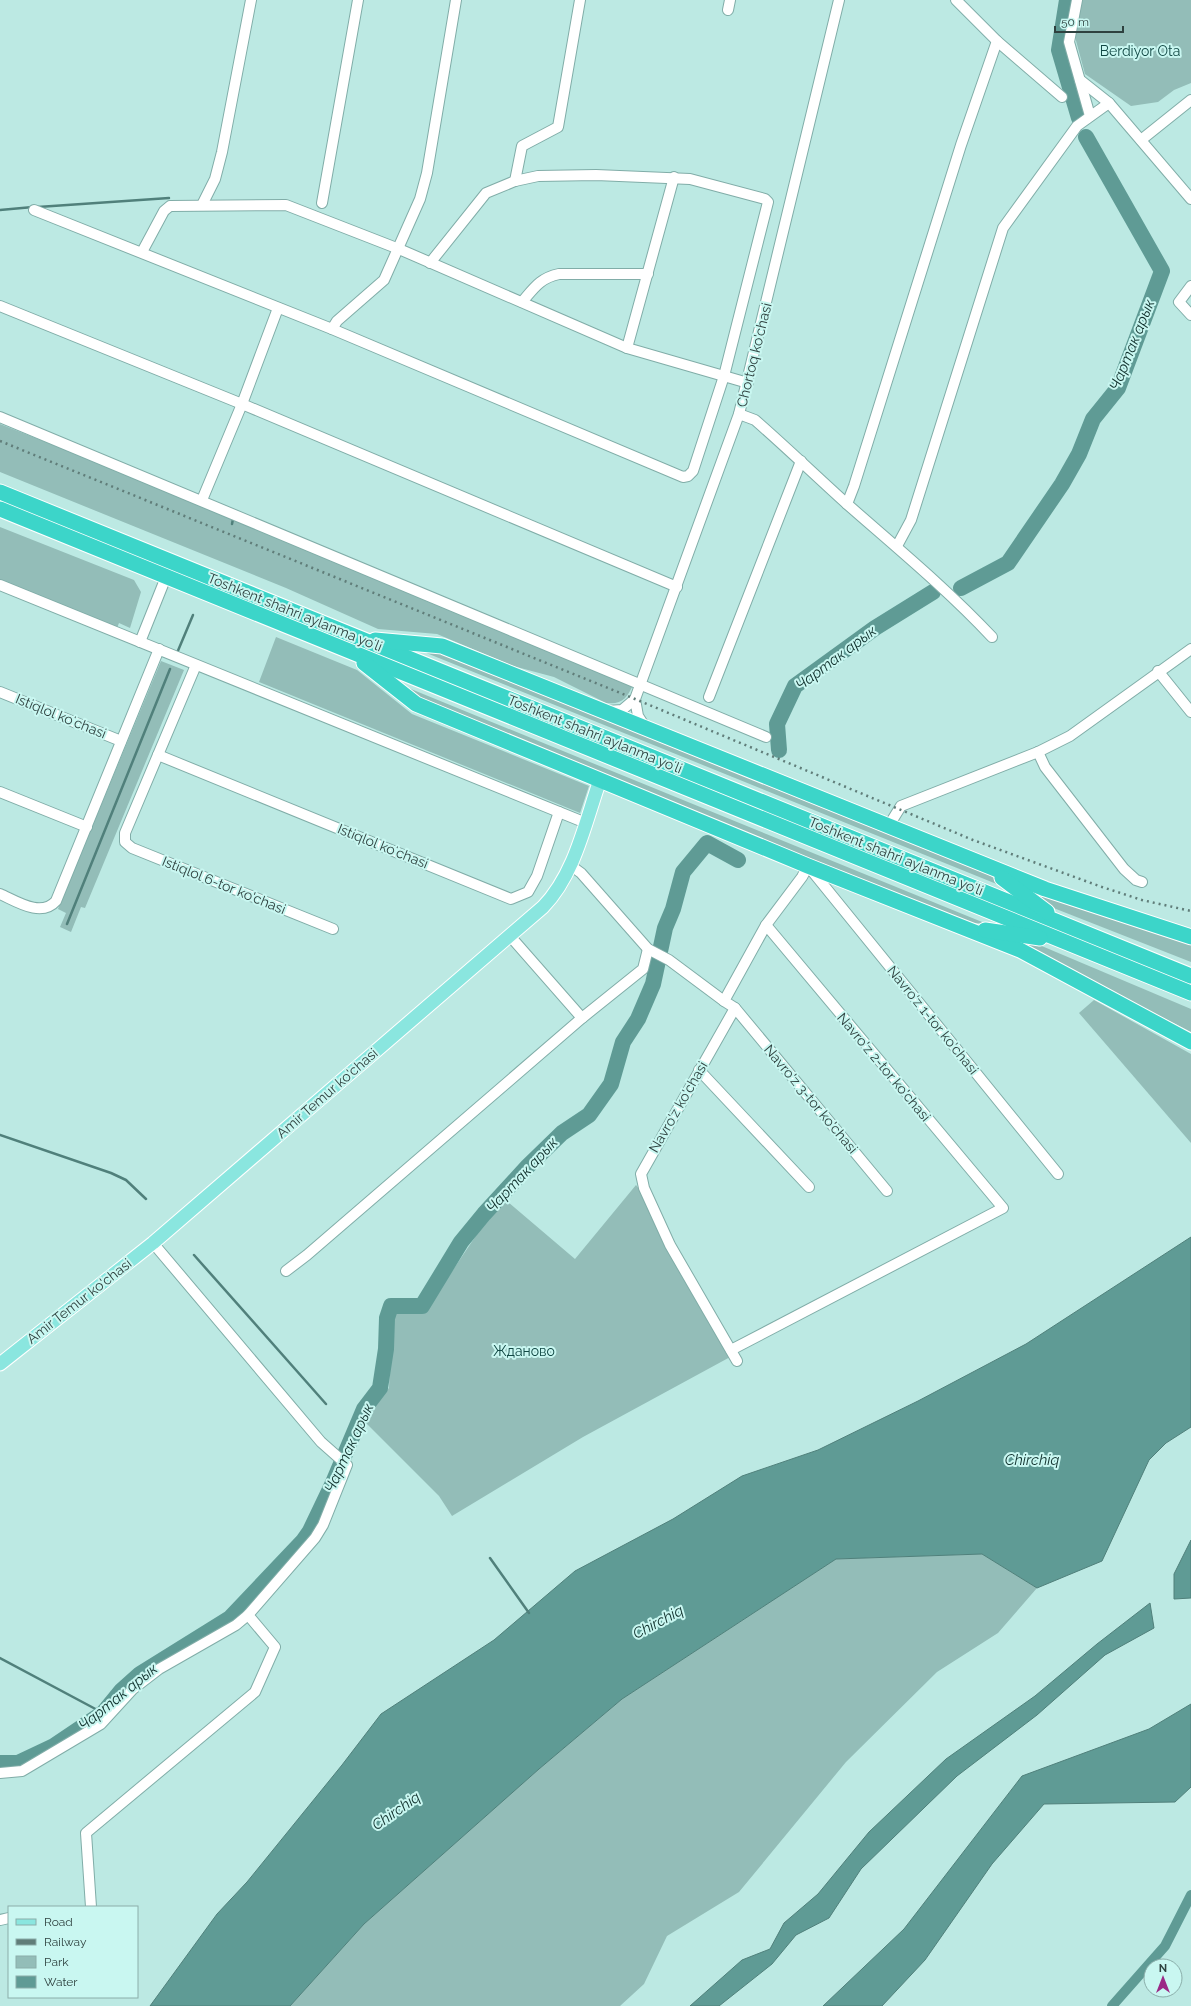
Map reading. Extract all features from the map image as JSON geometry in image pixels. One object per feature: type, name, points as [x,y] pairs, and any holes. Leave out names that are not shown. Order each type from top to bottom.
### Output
[{"type":"highway","name":"Toshkent shahri aylanma yoʻli","points":[[0,492],[1191,976]]},
{"type":"highway","name":"Toshkent shahri aylanma yoʻli","points":[[0,509],[1191,993]]},
{"type":"highway","points":[[166,577],[165,567],[172,561]]},
{"type":"highway","points":[[359,638],[442,646],[985,866],[1045,889],[1191,937]]},
{"type":"highway","points":[[350,652],[416,704],[808,866],[1035,957],[1191,1042]]},
{"type":"highway","points":[[985,866],[1066,925]]},
{"type":"highway","points":[[960,927],[1062,940]]},
{"type":"main road","name":"Amir Temur ko'chasi","points":[[0,1364],[153,1243],[510,936],[554,895],[561,885],[570,865],[600,780]]},
{"type":"street","points":[[202,205],[215,179],[222,152],[251,0]]},
{"type":"street","points":[[322,203],[358,0]]},
{"type":"street","points":[[332,329],[337,321],[384,280],[399,249],[420,198],[427,173],[456,0]]},
{"type":"street","points":[[515,181],[522,146],[558,127],[580,0]]},
{"type":"street","name":"Chortoq ko'chasi","points":[[635,699],[739,414],[748,383],[839,0]]},
{"type":"street","points":[[956,0],[997,41],[1062,97]]},
{"type":"street","points":[[1077,0],[1069,42],[1090,116]]},
{"type":"street","points":[[847,504],[854,486],[961,145],[997,41]]},
{"type":"street","points":[[1080,80],[1109,103],[1191,199]]},
{"type":"street","points":[[1141,140],[1191,100]]},
{"type":"street","points":[[897,546],[911,520],[1002,228],[1077,126],[1109,103]]},
{"type":"street","points":[[34,210],[332,329],[680,477],[688,476],[693,471],[724,376],[768,202],[765,199],[697,181],[674,177],[596,175],[538,176],[515,181],[486,193],[430,263]]},
{"type":"street","points":[[627,348],[674,177]]},
{"type":"street","points":[[142,252],[164,211],[170,206],[286,205],[399,249],[627,348],[748,383]]},
{"type":"street","points":[[522,302],[541,281],[549,276],[559,274],[648,274]]},
{"type":"street","points":[[1191,286],[1179,302],[1191,315]]},
{"type":"street","points":[[0,306],[242,404],[677,587]]},
{"type":"street","points":[[202,500],[242,404],[278,308]]},
{"type":"street","points":[[739,414],[755,420],[847,504],[897,546],[962,605],[992,637]]},
{"type":"street","points":[[0,417],[202,500],[766,737]]},
{"type":"street","points":[[709,697],[801,461]]},
{"type":"street","points":[[140,642],[166,577]]},
{"type":"street","points":[[0,585],[586,823]]},
{"type":"street","points":[[0,894],[37,909],[44,909],[50,906],[58,897],[159,649]]},
{"type":"street","points":[[888,827],[901,806],[1038,752],[1070,736],[1158,671],[1191,649]]},
{"type":"street","points":[[158,755],[196,665]]},
{"type":"street","points":[[1158,671],[1191,712]]},
{"type":"street","name":"Istiqlol koʻchasi","points":[[0,692],[121,741]]},
{"type":"street","points":[[600,710],[617,711],[626,707],[635,699]]},
{"type":"street","points":[[635,699],[636,712],[640,721],[652,731]]},
{"type":"street","points":[[1038,752],[1045,767],[1124,869],[1136,880],[1142,882]]},
{"type":"street","name":"Istiqlol koʻchasi","points":[[158,755],[511,899],[528,892],[537,876],[559,812]]},
{"type":"street","name":"Istiqlol 6-tor ko'chasi","points":[[158,755],[125,833],[125,842],[132,848],[334,929]]},
{"type":"street","points":[[0,792],[86,827]]},
{"type":"street","points":[[570,865],[581,873],[650,950],[669,960],[735,1008]]},
{"type":"street","points":[[724,1001],[766,925],[802,877],[808,866]]},
{"type":"street","name":"Navro'z 1-tor ko'chasi","points":[[808,866],[1058,1174]]},
{"type":"street","name":"Navro'z 2-tor ko'chasi","points":[[731,1350],[1003,1208],[766,925]]},
{"type":"street","points":[[510,936],[582,1018]]},
{"type":"street","points":[[286,1271],[313,1250],[582,1018],[642,969],[650,950]]},
{"type":"street","name":"Navro'z ko'chasi","points":[[735,1008],[646,1164],[641,1174],[641,1180],[670,1245],[737,1361]]},
{"type":"street","name":"Navro'z 3-tor ko'chasi","points":[[735,1008],[887,1191]]},
{"type":"street","points":[[699,1070],[808,1187]]},
{"type":"street","points":[[0,1773],[22,1771],[101,1724],[133,1689],[159,1669],[223,1633],[248,1615],[315,1538],[323,1525],[347,1465],[321,1442],[153,1243]]},
{"type":"street","points":[[91,1906],[86,1834],[255,1692],[274,1647],[248,1615]]},
{"type":"green space","name":"Berdiyor Ota","points":[[1082,0],[1191,0],[1191,83],[1174,90],[1158,102],[1131,106],[1085,74],[1075,37]]},
{"type":"green space","points":[[0,424],[200,503],[633,685],[626,697],[620,702],[606,703],[554,677],[513,666],[437,634],[378,629],[286,588],[0,472]]},
{"type":"green space","points":[[0,527],[134,580],[141,592],[130,628],[119,623],[117,628],[0,581]]},
{"type":"green space","points":[[276,637],[357,670],[412,714],[589,786],[580,813],[259,682]]},
{"type":"green space","points":[[419,650],[442,651],[974,867],[991,876],[1004,887]]},
{"type":"green space","points":[[161,661],[184,670],[85,908],[81,907],[71,932],[60,927],[66,913],[58,909]]},
{"type":"green space","points":[[406,687],[987,924],[963,922],[418,698]]},
{"type":"green space","points":[[1031,890],[1191,943],[1191,962],[1051,907]]},
{"type":"green space","points":[[1010,940],[1037,944],[1191,1009],[1191,1032]]},
{"type":"green space","points":[[1094,1000],[1191,1054],[1191,1143],[1079,1013]]},
{"type":"green space","name":"Жданово","points":[[636,1185],[642,1193],[732,1356],[583,1437],[452,1516],[439,1496],[365,1422],[373,1405],[389,1388],[392,1315],[397,1310],[426,1310],[502,1197],[575,1259]]},
{"type":"green space","points":[[982,1554],[1037,1588],[998,1633],[937,1672],[846,1762],[739,1892],[667,1936],[644,1984],[620,2006],[290,2006],[364,1924],[539,1769],[622,1699],[836,1559]]},
{"type":"water","name":"Chirchiq","points":[[1191,1237],[1191,1427],[1166,1443],[1149,1460],[1102,1561],[1037,1588],[982,1554],[836,1559],[622,1699],[539,1769],[364,1924],[290,2006],[150,2006],[217,1914],[247,1882],[342,1765],[381,1714],[494,1640],[575,1571],[673,1519],[742,1476],[818,1450],[918,1401],[1026,1344]]},
{"type":"water","points":[[1191,1540],[1191,1598],[1174,1599],[1174,1574]]},
{"type":"water","points":[[1150,1603],[1154,1628],[1105,1655],[1037,1715],[957,1776],[861,1869],[829,1918],[796,1935],[772,1964],[719,2006],[690,2006],[742,1960],[770,1949],[784,1923],[818,1894],[869,1832],[946,1759],[1035,1696],[1097,1644]]},
{"type":"water","points":[[1191,1704],[1191,1787],[1175,1802],[1044,1804],[992,1864],[925,1960],[882,2006],[823,2006],[904,1929],[1022,1776],[1149,1729]]},
{"type":"waterway","name":"Чартак арык","points":[[1067,0],[1059,50],[1079,118]]},
{"type":"waterway","name":"Чартак арык","points":[[961,588],[1008,563],[1062,484],[1079,454],[1093,419],[1118,388],[1162,271],[1086,137]]},
{"type":"waterway","points":[[38,207],[169,198]]},
{"type":"waterway","points":[[0,210],[33,207]]},
{"type":"waterway","points":[[232,524],[233,519]]},
{"type":"waterway","name":"Чартак арык","points":[[779,750],[777,724],[795,686],[875,628],[933,592]]},
{"type":"waterway","points":[[177,653],[193,615]]},
{"type":"waterway","points":[[67,924],[170,669]]},
{"type":"waterway","name":"Чартак арык","points":[[0,1763],[18,1763],[54,1746],[103,1713],[121,1691],[140,1674],[230,1618],[303,1541],[310,1531],[332,1485],[364,1409],[380,1388],[386,1349],[387,1318],[391,1306],[422,1306],[461,1242],[484,1214],[528,1166],[562,1133],[589,1115],[611,1084],[623,1042],[638,1019],[653,984],[665,928],[673,909],[683,872],[707,843],[738,860]]},
{"type":"waterway","points":[[0,1135],[111,1173],[126,1180],[146,1199]]},
{"type":"waterway","points":[[194,1255],[326,1404]]},
{"type":"waterway","points":[[490,1558],[529,1613]]},
{"type":"waterway","points":[[0,1658],[103,1713]]},
{"type":"waterway","points":[[1112,2006],[1165,1946],[1191,1895]]},
{"type":"railway","points":[[0,441],[635,699],[973,840],[1102,887],[1142,900],[1191,911]]}]
